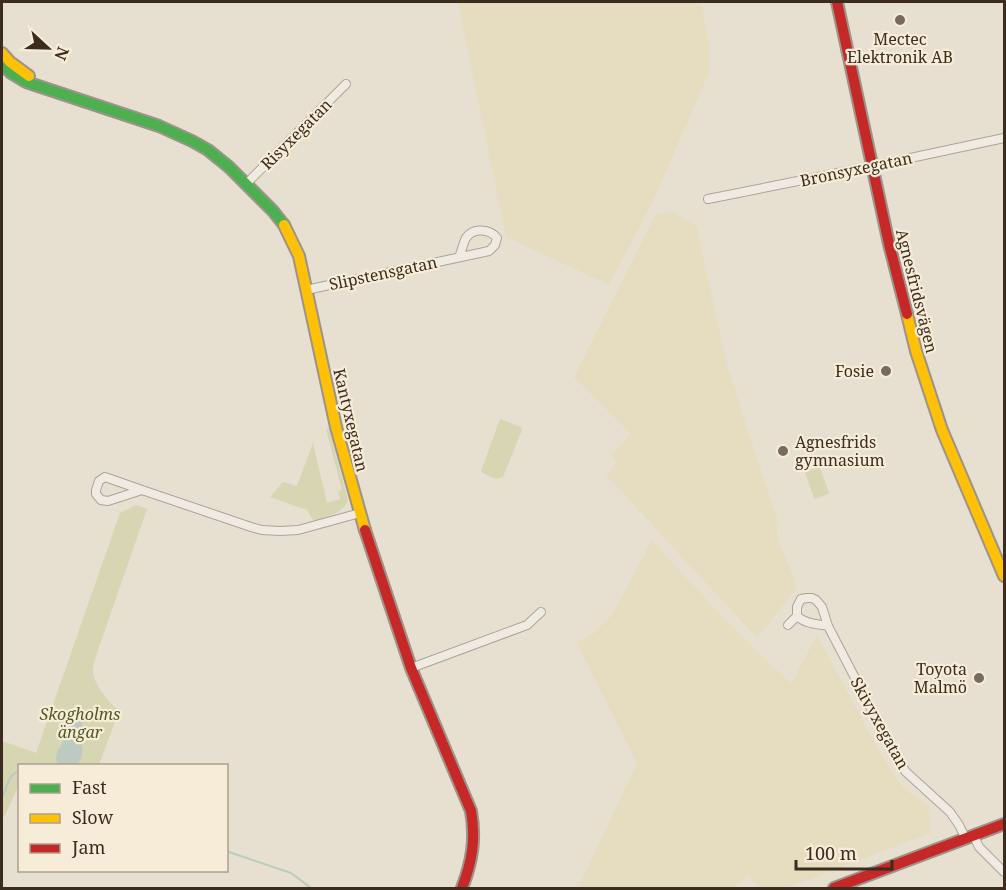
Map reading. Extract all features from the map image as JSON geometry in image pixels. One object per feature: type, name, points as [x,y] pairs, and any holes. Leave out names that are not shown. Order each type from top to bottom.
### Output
[{"type":"street","name":"Agnesfridsvägen","points":[[837,2],[898,285],[942,430],[1005,576]]},
{"type":"street","name":"Kantyxegatan","points":[[2,53],[17,68],[44,87]]},
{"type":"street","name":"Kantyxegatan","points":[[2,64],[6,70],[33,86],[44,87],[175,132],[208,150],[246,184],[273,211],[286,228],[299,256],[336,427],[360,513],[411,668],[471,812],[475,836],[470,867],[462,888]]},
{"type":"street","name":"Risyxegatan","points":[[246,184],[346,84]]},
{"type":"street","name":"Bronsyxegatan","points":[[708,199],[1005,138]]},
{"type":"street","name":"Slipstensgatan","points":[[306,290],[489,251],[495,245],[497,238],[485,230],[471,233],[465,239],[459,257]]},
{"type":"street","points":[[142,490],[108,501],[100,500],[96,490],[99,481],[105,477],[262,530],[298,530],[360,513]]},
{"type":"street","name":"Skivyxegatan","points":[[788,625],[797,616],[797,607],[801,600],[807,598],[816,600],[822,607],[828,626],[906,772],[950,812],[979,847],[1005,872]]},
{"type":"street","points":[[411,668],[527,625],[541,612]]},
{"type":"street","points":[[797,616],[806,621],[828,626]]},
{"type":"street","points":[[834,888],[1005,824]]},
{"type":"shaded area","points":[[458,2],[701,2],[710,50],[708,75],[655,197],[609,285],[506,237]]},
{"type":"shaded area","points":[[671,211],[695,225],[697,229],[728,368],[778,521],[778,541],[797,588],[757,638],[606,475],[617,462],[611,455],[631,434],[574,377],[655,215]]},
{"type":"shaded area","points":[[652,540],[717,611],[791,684],[817,635],[879,751],[903,788],[929,806],[931,833],[787,888],[760,888],[748,875],[734,888],[578,888],[637,763],[576,642],[593,634],[612,615]]},
{"type":"shaded area","points":[[86,711],[82,724],[81,758],[77,764],[61,764],[56,760],[57,752],[67,735],[71,718]]},
{"type":"green space","points":[[500,419],[521,427],[522,430],[503,477],[496,479],[481,471]]},
{"type":"green space","points":[[326,429],[329,429],[348,500],[339,511],[316,521],[307,510],[270,497],[283,482],[297,486],[313,443],[327,503],[340,499],[338,491],[342,490]]},
{"type":"green space","points":[[818,467],[829,493],[815,499],[805,473]]},
{"type":"green space","name":"Skogholms ängar","points":[[136,505],[147,509],[93,668],[94,678],[99,688],[119,711],[99,764],[18,764],[18,787],[4,817],[2,816],[2,741],[36,753],[120,513]]},
{"type":"waterway","points":[[2,797],[10,778],[18,772]]},
{"type":"waterway","points":[[228,852],[291,873],[311,888]]},
{"type":"traffic: fast","points":[[2,64],[26,82],[159,126],[208,150],[229,167],[284,225]]},
{"type":"traffic: slow","points":[[2,53],[29,76]]},
{"type":"traffic: slow","points":[[284,225],[299,256],[336,427],[365,530]]},
{"type":"traffic: slow","points":[[907,314],[916,351],[942,430],[1004,576]]},
{"type":"traffic: jam","points":[[837,2],[889,244],[907,314]]},
{"type":"traffic: jam","points":[[365,530],[411,668],[471,811],[472,850],[462,888]]},
{"type":"traffic: jam","points":[[834,888],[1004,824]]},
{"type":"place","name":"Mectec Elektronik AB","points":[[900,20]]},
{"type":"place","name":"Fosie","points":[[886,371]]},
{"type":"place","name":"Agnesfrids gymnasium","points":[[783,451]]},
{"type":"place","name":"Toyota Malmö","points":[[979,678]]}]
